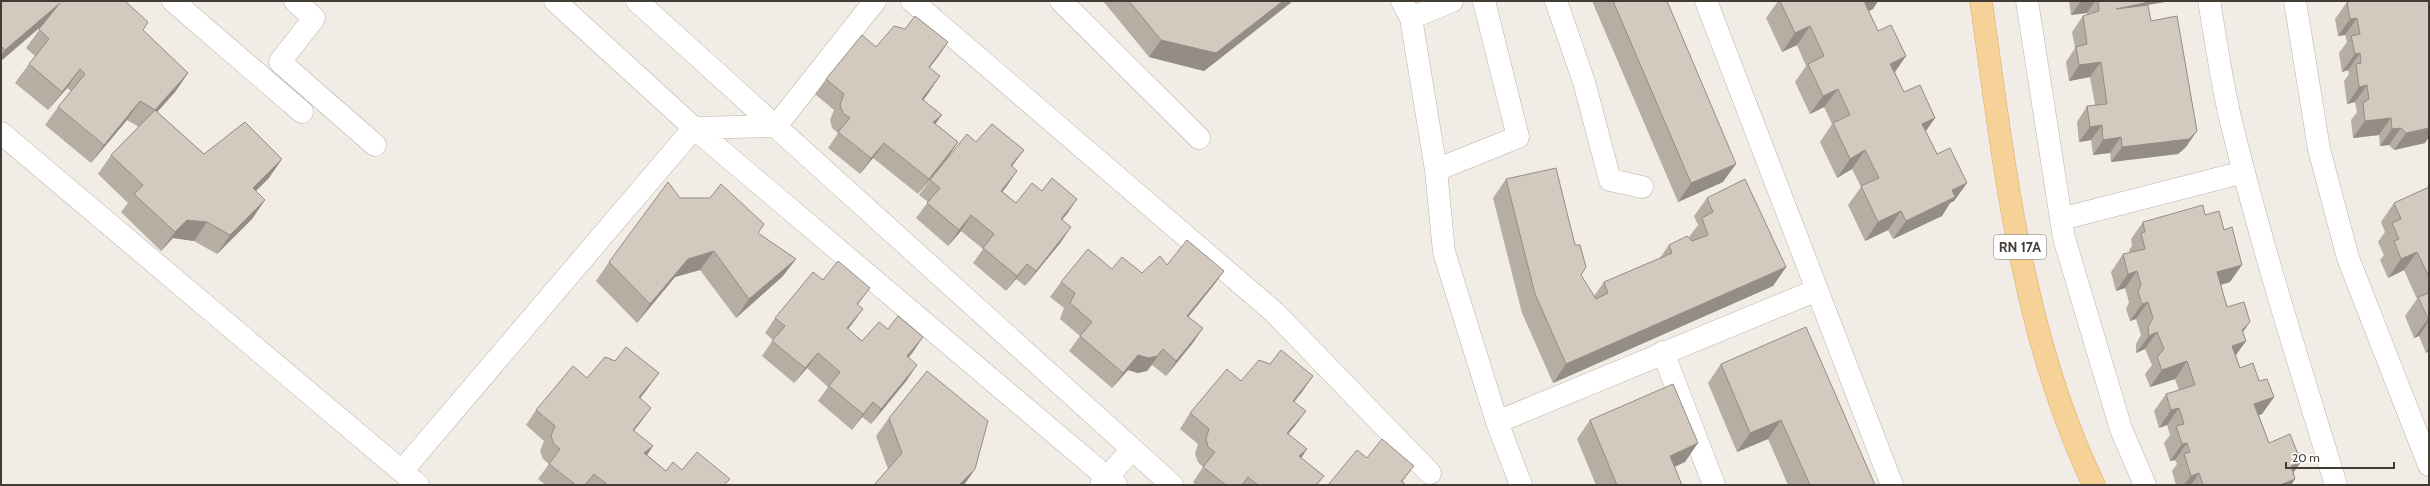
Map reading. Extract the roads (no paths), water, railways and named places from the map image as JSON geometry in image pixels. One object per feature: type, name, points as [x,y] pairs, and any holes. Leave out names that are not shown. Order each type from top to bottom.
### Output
[{"type":"main road","name":"RN 17A","points":[[1981,1],[2011,211],[2046,357],[2077,450],[2094,485]]},
{"type":"street","points":[[173,1],[302,112]]},
{"type":"street","points":[[295,1],[314,18],[280,62],[375,145]]},
{"type":"street","points":[[555,1],[694,128],[1108,482],[1132,449]]},
{"type":"street","points":[[637,1],[1172,485]]},
{"type":"street","points":[[776,126],[875,1]]},
{"type":"street","points":[[912,1],[1274,312],[1430,473]]},
{"type":"street","points":[[1061,1],[1199,138]]},
{"type":"street","points":[[1452,1],[1407,10],[1436,170],[1444,252],[1497,422],[1521,485]]},
{"type":"street","points":[[1436,170],[1518,137],[1484,1]]},
{"type":"street","points":[[1556,1],[1584,82],[1610,180],[1642,187]]},
{"type":"street","points":[[1706,1],[1892,485]]},
{"type":"street","points":[[2027,1],[2064,238],[2121,429],[2145,485]]},
{"type":"street","points":[[2209,1],[2230,116],[2244,172],[2269,265],[2336,485]]},
{"type":"street","points":[[2295,1],[2319,149],[2348,258],[2429,465]]},
{"type":"street","points":[[1,133],[410,478],[694,128],[776,126]]},
{"type":"street","points":[[2061,219],[2244,172]]},
{"type":"street","points":[[1497,422],[1663,352],[1817,290]]},
{"type":"street","points":[[1663,352],[1714,485]]}]
